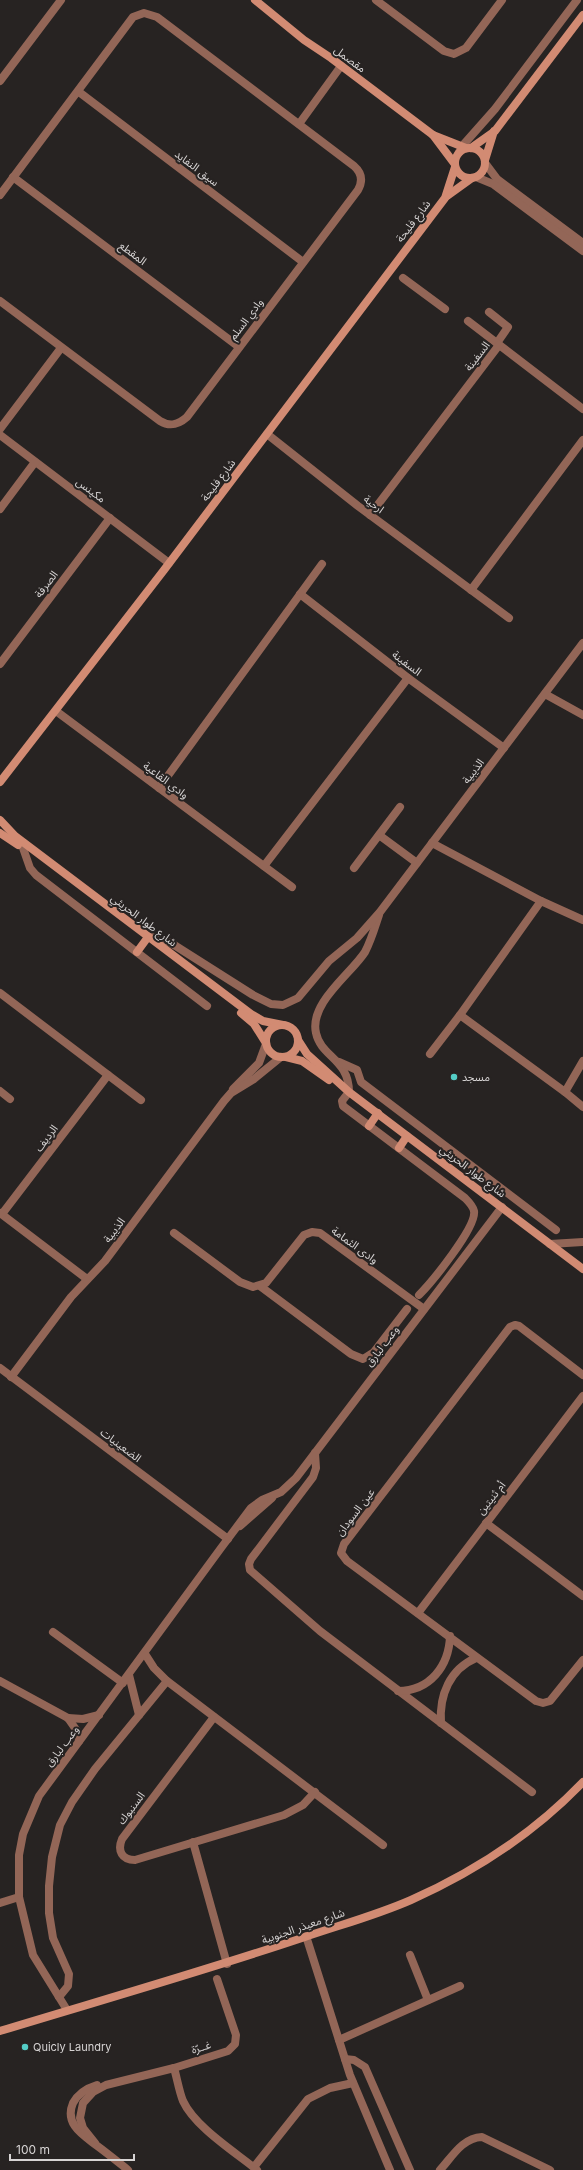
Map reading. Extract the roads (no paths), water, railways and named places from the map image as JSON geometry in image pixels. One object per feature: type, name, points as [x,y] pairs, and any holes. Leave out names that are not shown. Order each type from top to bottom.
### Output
[{"type":"street","points":[[0,82],[61,0]]},
{"type":"street","name":"مقصمل","points":[[255,0],[304,40],[433,135],[464,149]]},
{"type":"street","points":[[380,1],[444,51],[454,54],[466,48],[502,0]]},
{"type":"street","points":[[577,0],[464,149],[455,165],[463,177],[474,178],[493,184],[583,251]]},
{"type":"street","name":"وادي السلم","points":[[0,195],[79,92],[132,18],[144,13],[157,17],[300,124],[354,166],[361,175],[362,180],[358,190],[187,417],[174,425],[166,424],[160,421],[0,301]]},
{"type":"street","points":[[474,178],[483,172],[495,131],[583,15]]},
{"type":"street","points":[[300,124],[341,66]]},
{"type":"street","name":"سيق النفايد","points":[[79,92],[303,262]]},
{"type":"street","points":[[464,149],[495,131]]},
{"type":"street","name":"مقصمل","points":[[433,135],[455,165]]},
{"type":"street","points":[[464,149],[482,153],[485,162],[497,179],[583,243]]},
{"type":"street","name":"شارع فليحة","points":[[0,782],[169,563],[444,198],[455,165]]},
{"type":"street","name":"المقطع","points":[[13,177],[239,347]]},
{"type":"street","name":"شارع فليحة","points":[[444,198],[474,178]]},
{"type":"street","points":[[403,278],[446,309]]},
{"type":"street","name":"السفينة","points":[[370,515],[498,344],[508,327],[489,312]]},
{"type":"street","points":[[468,321],[583,408]]},
{"type":"street","points":[[0,429],[61,348]]},
{"type":"street","name":"ارحية","points":[[267,434],[370,515],[509,618]]},
{"type":"street","name":"مكينس","points":[[0,435],[169,563]]},
{"type":"street","points":[[471,590],[583,440]]},
{"type":"street","points":[[0,508],[35,462]]},
{"type":"street","name":"الصرفة","points":[[0,664],[110,518]]},
{"type":"street","points":[[159,788],[322,564]]},
{"type":"street","name":"السفينة","points":[[300,594],[408,678],[504,748]]},
{"type":"street","name":"الذيبية","points":[[146,939],[166,940],[239,988],[267,1002],[277,1005],[288,1004],[298,998],[334,956],[357,938],[380,912],[583,643]]},
{"type":"street","points":[[264,866],[408,678]]},
{"type":"street","points":[[545,694],[583,716]]},
{"type":"street","name":"وادي القاعية","points":[[56,711],[292,887]]},
{"type":"street","name":"شارع فليحة","points":[[0,789],[7,774]]},
{"type":"street","points":[[354,868],[400,807]]},
{"type":"street","name":"شارع طوار الحريثي","points":[[0,820],[15,836],[248,1019],[266,1043]]},
{"type":"street","name":"شارع طوار الحريثي","points":[[0,833],[23,848],[251,1014],[270,1023],[283,1025]]},
{"type":"street","points":[[379,835],[417,863]]},
{"type":"street","points":[[432,843],[541,901],[582,918]]},
{"type":"street","points":[[23,848],[30,868],[36,875],[207,1006]]},
{"type":"street","points":[[430,1054],[460,1015],[541,901]]},
{"type":"street","name":"الذيبية","points":[[349,1092],[346,1073],[339,1062],[319,1041],[315,1030],[315,1019],[322,1006],[367,947],[380,912]]},
{"type":"street","points":[[357,938],[362,940],[367,947]]},
{"type":"street","points":[[137,952],[146,939]]},
{"type":"street","points":[[0,993],[141,1100]]},
{"type":"street","points":[[460,1015],[565,1092],[583,1107]]},
{"type":"street","points":[[283,1025],[294,1031],[298,1040],[293,1052],[283,1057],[270,1052],[266,1043],[271,1030],[283,1025]]},
{"type":"street","name":"شارع طوار الحريثي","points":[[298,1040],[307,1054],[349,1092]]},
{"type":"street","name":"الذيبية","points":[[11,1377],[71,1297],[105,1261],[238,1082],[259,1063],[266,1043]]},
{"type":"street","name":"الذيبية","points":[[231,1093],[254,1079],[283,1057]]},
{"type":"street","name":"شارع طوار الحريثي","points":[[283,1057],[302,1061],[349,1092],[502,1206],[583,1269]]},
{"type":"street","points":[[565,1092],[583,1061]]},
{"type":"street","points":[[339,1062],[357,1070],[362,1083],[556,1230]]},
{"type":"street","name":"الرديف","points":[[1,1214],[108,1075]]},
{"type":"street","points":[[0,1092],[10,1099]]},
{"type":"street","points":[[349,1092],[342,1101],[343,1106],[466,1198],[474,1210],[474,1217],[448,1260],[419,1295]]},
{"type":"street","points":[[369,1126],[378,1113]]},
{"type":"street","points":[[399,1148],[408,1136]]},
{"type":"street","name":"وعب لبارق","points":[[67,2010],[33,1955],[19,1897],[19,1855],[30,1814],[39,1796],[145,1654],[228,1539],[240,1526],[250,1519],[275,1495],[292,1483],[502,1206]]},
{"type":"street","points":[[1,1214],[88,1279]]},
{"type":"street","name":"وادى الثمامة","points":[[260,1286],[270,1278],[304,1235],[312,1232],[320,1233],[424,1309]]},
{"type":"street","points":[[174,1233],[240,1282],[253,1287],[260,1286],[351,1354],[363,1359],[374,1352],[407,1309]]},
{"type":"street","points":[[550,1244],[583,1242]]},
{"type":"street","name":"عين السودان","points":[[583,1375],[520,1326],[515,1325],[510,1327],[341,1548],[343,1558],[450,1636],[476,1658],[536,1702],[543,1703],[550,1701],[583,1660]]},
{"type":"street","name":"الضعينيات","points":[[0,1368],[228,1539]]},
{"type":"street","name":"أم ثنيتين","points":[[418,1613],[583,1396]]},
{"type":"street","points":[[315,1453],[316,1468],[313,1477],[251,1559],[250,1570],[320,1631],[532,1792]]},
{"type":"street","points":[[486,1523],[583,1596]]},
{"type":"street","points":[[53,1632],[123,1683]]},
{"type":"street","points":[[398,1691],[412,1690],[424,1685],[439,1672],[448,1655],[450,1636]]},
{"type":"street","points":[[145,1654],[154,1668],[167,1681],[383,1844]]},
{"type":"street","points":[[440,1723],[442,1700],[450,1680],[458,1668],[476,1658]]},
{"type":"street","points":[[439,1672],[450,1680]]},
{"type":"street","points":[[129,1675],[139,1715]]},
{"type":"street","points":[[0,1681],[68,1718],[83,1719],[99,1715]]},
{"type":"street","points":[[60,1997],[66,1990],[69,1978],[66,1964],[53,1938],[49,1913],[50,1871],[57,1834],[72,1802],[167,1681]]},
{"type":"street","name":"السنبوك","points":[[214,1716],[122,1839],[119,1845],[123,1857],[129,1860],[135,1860],[291,1813],[303,1806],[315,1792]]},
{"type":"street","points":[[68,1718],[77,1731],[79,1741]]},
{"type":"street","name":"شارع معيذر الجنوبية","points":[[0,2031],[67,2010],[228,1964],[306,1936],[372,1915],[411,1900],[448,1882],[484,1861],[518,1838],[582,1785]]},
{"type":"street","points":[[193,1842],[228,1964]]},
{"type":"street","points":[[0,1903],[19,1897]]},
{"type":"street","points":[[306,1936],[353,2083],[390,2170]]},
{"type":"street","points":[[410,1955],[428,2000]]},
{"type":"street","name":"غــرّة","points":[[128,2170],[95,2143],[83,2128],[80,2118],[81,2108],[89,2095],[106,2086],[174,2068],[228,2051],[235,2044],[236,2035],[217,1979]]},
{"type":"street","points":[[339,2040],[460,1986]]},
{"type":"street","points":[[345,2059],[354,2060],[365,2067],[410,2170]]},
{"type":"street","points":[[174,2068],[183,2100],[190,2112],[201,2124],[256,2169],[308,2099],[330,2088],[353,2083]]},
{"type":"street","points":[[440,2170],[465,2142],[472,2138],[482,2137],[550,2170]]},
{"type":"place","name":"مسجد","points":[[454,1077]]},
{"type":"place","name":"Quicly Laundry","points":[[25,2047]]}]
